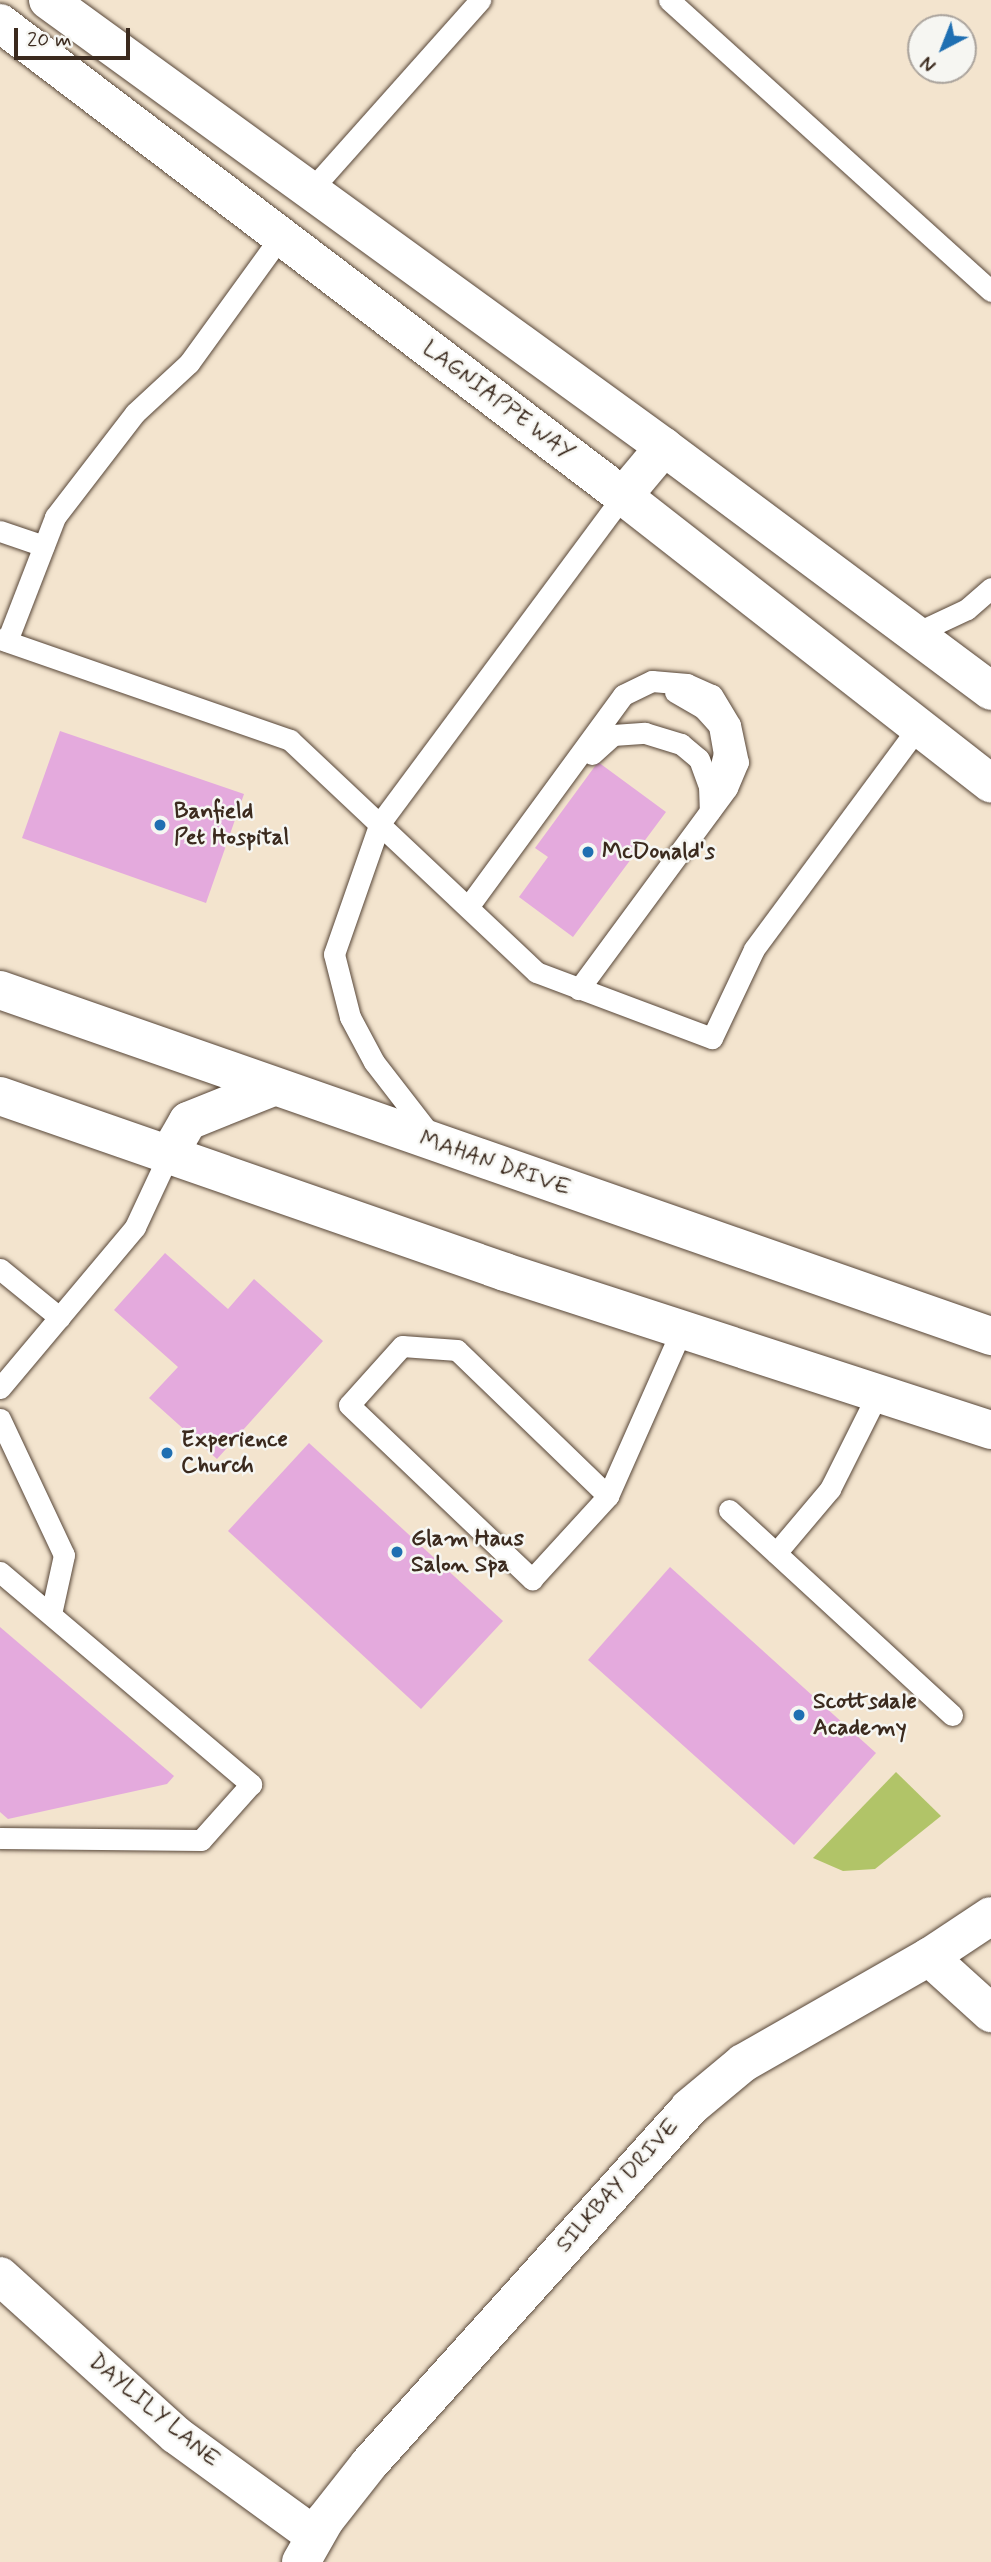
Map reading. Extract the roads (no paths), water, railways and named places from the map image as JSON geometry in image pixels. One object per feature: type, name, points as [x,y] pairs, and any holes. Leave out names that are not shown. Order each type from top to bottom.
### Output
[{"type":"street","points":[[48,0],[664,447],[991,691]]},
{"type":"street","name":"LAGNIAPPE WAY","points":[[0,23],[623,496],[991,784]]},
{"type":"street","points":[[281,236],[310,191]]},
{"type":"street","points":[[623,496],[664,447]]},
{"type":"street","name":"MAHAN DRIVE","points":[[0,990],[991,1336]]},
{"type":"street","points":[[169,1154],[188,1121],[273,1087]]},
{"type":"street","points":[[0,1096],[682,1329],[991,1430]]},
{"type":"street","name":"SILKBAY DRIVE","points":[[308,2549],[369,2464],[689,2108],[743,2063],[929,1957],[991,1916]]},
{"type":"street","points":[[929,1957],[991,2013]]},
{"type":"street","name":"DAYLILY LANE","points":[[0,2276],[176,2435],[308,2549]]},
{"type":"lane","points":[[310,191],[480,0]]},
{"type":"lane","points":[[669,0],[991,291]]},
{"type":"lane","points":[[281,236],[189,363],[135,413],[55,517],[3,640],[290,740],[536,972],[712,1038],[754,949],[918,727]]},
{"type":"lane","points":[[438,1144],[374,1062],[349,1017],[334,954],[380,823],[623,496]]},
{"type":"lane","points":[[0,531],[44,546]]},
{"type":"lane","points":[[916,633],[967,609],[991,588]]},
{"type":"lane","points":[[468,907],[624,695],[652,681],[687,684],[712,695],[730,725],[738,762],[710,811],[579,989]]},
{"type":"lane","points":[[468,907],[502,878],[620,718],[656,691],[680,692],[719,726],[724,753],[710,811]]},
{"type":"lane","points":[[598,746],[613,735],[645,733],[681,744],[699,759],[709,786],[710,811]]},
{"type":"lane","points":[[0,1388],[135,1227],[169,1154]]},
{"type":"lane","points":[[0,1269],[60,1318]]},
{"type":"lane","points":[[608,1496],[457,1350],[402,1346],[349,1405],[532,1579],[608,1496],[682,1329]]},
{"type":"lane","points":[[776,1553],[831,1489],[878,1393]]},
{"type":"lane","points":[[0,1419],[64,1555],[51,1614]]},
{"type":"lane","points":[[729,1510],[952,1715]]},
{"type":"lane","points":[[0,1572],[251,1784],[201,1840],[0,1838]]},
{"type":"place","name":"Banfield Pet Hospital","points":[[160,825]]},
{"type":"place","name":"McDonald's","points":[[588,852]]},
{"type":"place","name":"Experience Church","points":[[167,1453]]},
{"type":"place","name":"Glam Haus Salon Spa","points":[[397,1552]]},
{"type":"place","name":"Scottsdale Academy","points":[[799,1715]]}]
